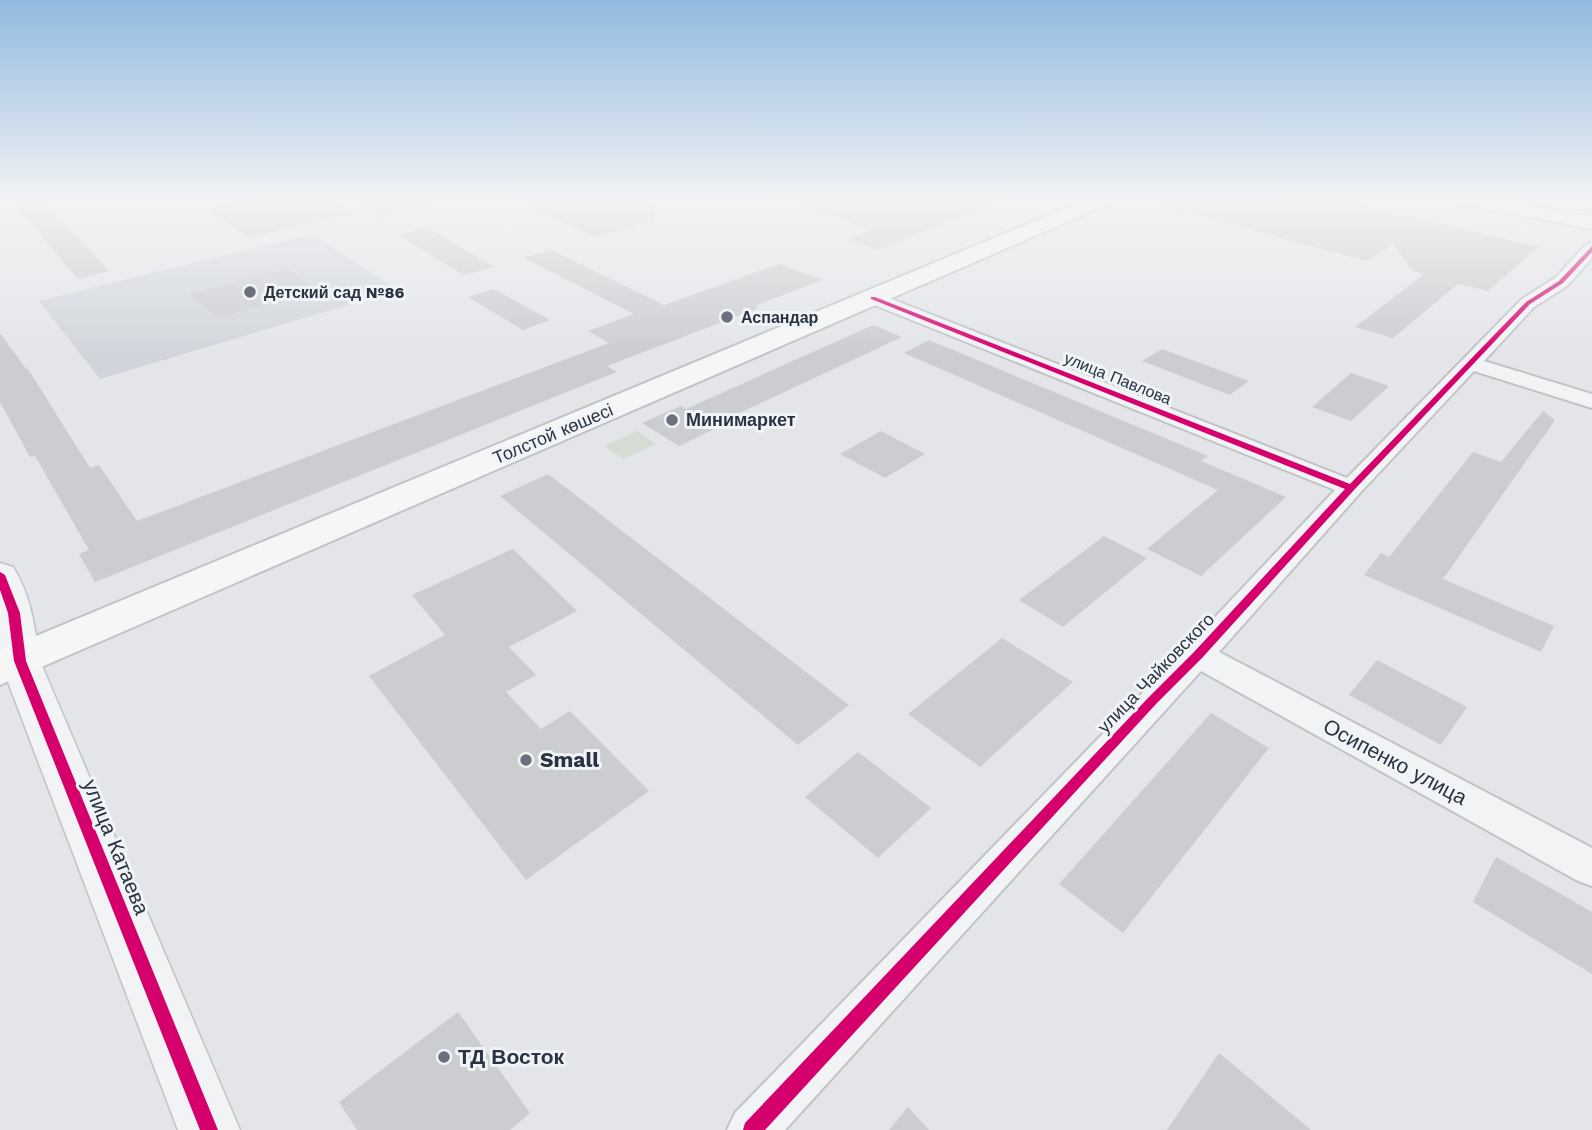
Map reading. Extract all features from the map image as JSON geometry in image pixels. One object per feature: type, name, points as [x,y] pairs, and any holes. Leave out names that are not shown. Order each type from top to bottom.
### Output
[{"type":"main road","name":"Толстой көшесі","points":[[10,665],[983,251]]},
{"type":"street","name":"улица Чайковского","points":[[752,1130],[1351,488],[1528,303],[1561,282],[1590,251]]},
{"type":"street","name":"улица Павлова","points":[[873,298],[1351,488]]},
{"type":"street","points":[[1471,363],[1592,401]]},
{"type":"street","name":"улица Катаева","points":[[0,575],[14,613],[10,665],[209,1130]]},
{"type":"street","name":"Осипенко улица","points":[[1198,655],[1592,869]]},
{"type":"shaded area","points":[[243,251],[337,251],[398,290],[100,379],[39,301]]},
{"type":"shaded area","points":[[637,431],[656,444],[623,459],[605,446]]},
{"type":"building","points":[[54,251],[90,251],[109,271],[78,279]]},
{"type":"building","points":[[423,251],[466,251],[494,267],[464,275]]},
{"type":"building","points":[[553,251],[664,305],[779,264],[822,280],[755,306],[759,308],[607,366],[617,372],[95,582],[79,554],[89,550],[35,456],[30,457],[0,402],[0,333],[28,369],[90,468],[99,465],[137,521],[609,343],[588,331],[634,314],[524,258]]},
{"type":"building","points":[[1329,251],[1383,251],[1367,261]]},
{"type":"building","points":[[1398,251],[1535,251],[1488,291],[1458,284],[1393,338],[1355,327],[1424,274],[1413,271]]},
{"type":"building","name":"Детский сад №86","points":[[287,268],[318,290],[216,318],[189,294]]},
{"type":"building","points":[[494,289],[550,320],[523,330],[468,297]]},
{"type":"building","points":[[873,325],[902,337],[714,425],[718,427],[679,446],[642,423],[681,406],[686,409]]},
{"type":"building","points":[[929,340],[1208,456],[1201,461],[1286,497],[1201,576],[1147,549],[1218,490],[904,353]]},
{"type":"building","points":[[1162,349],[1249,381],[1230,395],[1142,361]]},
{"type":"building","points":[[1351,373],[1389,386],[1351,421],[1312,407]]},
{"type":"building","points":[[1543,411],[1555,420],[1443,579],[1554,626],[1541,652],[1364,575],[1381,553],[1389,557],[1473,452],[1501,462]]},
{"type":"building","points":[[881,431],[925,454],[885,478],[840,454]]},
{"type":"building","points":[[548,474],[849,705],[798,745],[500,496]]},
{"type":"building","points":[[1104,536],[1147,558],[1063,627],[1019,600]]},
{"type":"building","name":"Small","points":[[513,549],[577,611],[509,647],[536,675],[506,692],[541,729],[570,711],[649,791],[526,880],[369,676],[445,635],[412,595]]},
{"type":"building","points":[[1002,638],[1073,682],[980,767],[908,714]]},
{"type":"building","points":[[1377,660],[1467,707],[1441,745],[1349,695]]},
{"type":"building","points":[[1211,713],[1269,748],[1123,933],[1059,884]]},
{"type":"building","points":[[858,752],[931,808],[878,858],[805,797]]},
{"type":"building","points":[[1496,857],[1592,912],[1592,974],[1473,902]]},
{"type":"building","name":"ТД Восток","points":[[458,1012],[530,1113],[510,1130],[357,1130],[339,1102]]},
{"type":"building","points":[[1219,1053],[1311,1130],[1167,1130]]},
{"type":"building","points":[[908,1107],[929,1130],[889,1130]]},
{"type":"cycle path","points":[[752,1130],[1351,488],[1528,303],[1561,282],[1590,251]]},
{"type":"cycle path","points":[[873,298],[1351,488]]},
{"type":"cycle path","points":[[0,575],[14,613],[20,661],[209,1130]]},
{"type":"place","name":"Детский сад №86","points":[[250,292]]},
{"type":"place","name":"Аспандар","points":[[727,317]]},
{"type":"place","name":"Минимаркет","points":[[672,420]]},
{"type":"place","name":"Small","points":[[526,760]]},
{"type":"place","name":"ТД Восток","points":[[444,1057]]}]
